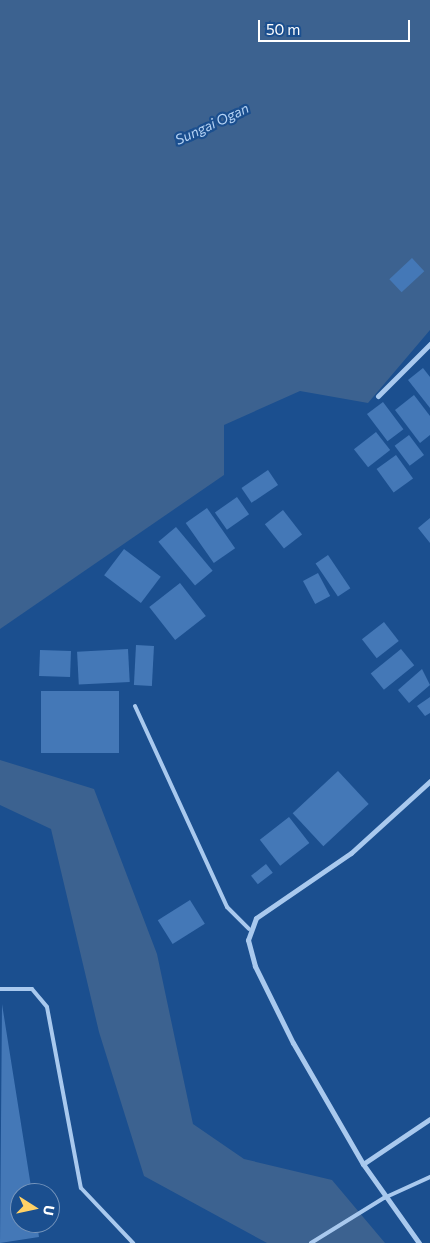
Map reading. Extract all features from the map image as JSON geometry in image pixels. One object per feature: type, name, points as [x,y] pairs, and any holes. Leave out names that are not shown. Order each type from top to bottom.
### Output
[{"type":"street","points":[[378,396],[430,344]]},
{"type":"street","points":[[419,1243],[384,1198],[362,1164],[255,966],[249,929],[256,918],[351,853],[430,781]]},
{"type":"street","points":[[362,1164],[430,1119]]},
{"type":"lane","points":[[135,706],[227,907],[249,929]]},
{"type":"lane","points":[[0,988],[23,986],[44,1002],[81,1188],[133,1243]]},
{"type":"lane","points":[[311,1243],[384,1198],[430,1178]]},
{"type":"water","name":"Sungai Ogan","points":[[0,0],[430,0],[430,330],[368,403],[300,391],[224,425],[224,475],[0,629]]},
{"type":"water","points":[[0,760],[94,789],[157,954],[193,1124],[244,1159],[332,1180],[385,1243],[267,1243],[144,1176],[99,1032],[51,829],[0,805]]},
{"type":"building","points":[[412,258],[424,271],[402,292],[389,279]]},
{"type":"building","points":[[423,368],[430,377],[430,408],[408,380]]},
{"type":"building","points":[[414,395],[430,416],[430,435],[420,443],[395,410]]},
{"type":"building","points":[[383,402],[403,429],[387,441],[367,414]]},
{"type":"building","points":[[376,432],[390,450],[368,467],[354,449]]},
{"type":"building","points":[[409,435],[424,455],[410,466],[395,446]]},
{"type":"building","points":[[396,455],[413,478],[394,493],[377,469]]},
{"type":"building","points":[[268,470],[278,485],[252,503],[241,488]]},
{"type":"building","points":[[237,497],[249,514],[227,530],[215,512]]},
{"type":"building","points":[[207,508],[235,548],[214,563],[186,523]]},
{"type":"building","points":[[283,510],[302,534],[284,549],[265,524]]},
{"type":"building","points":[[430,518],[430,543],[418,528]]},
{"type":"building","points":[[176,527],[213,571],[195,585],[158,542]]},
{"type":"building","points":[[124,549],[161,577],[141,603],[104,575]]},
{"type":"building","points":[[328,555],[350,588],[338,597],[316,563]]},
{"type":"building","points":[[318,573],[330,596],[315,604],[303,581]]},
{"type":"building","points":[[180,583],[206,616],[175,640],[149,607]]},
{"type":"building","points":[[384,622],[399,641],[377,658],[362,639]]},
{"type":"building","points":[[136,645],[154,646],[152,686],[134,685]]},
{"type":"building","points":[[128,649],[130,682],[79,685],[77,652]]},
{"type":"building","points":[[401,649],[414,665],[384,690],[371,674]]},
{"type":"building","points":[[40,650],[71,651],[70,677],[39,676]]},
{"type":"building","points":[[422,669],[430,685],[409,703],[398,690]]},
{"type":"building","points":[[41,691],[119,691],[119,753],[41,753]]},
{"type":"building","points":[[430,697],[430,713],[425,716],[417,706]]},
{"type":"building","points":[[338,771],[369,804],[323,846],[293,813]]},
{"type":"building","points":[[289,817],[309,843],[280,866],[260,840]]},
{"type":"building","points":[[266,864],[273,873],[258,884],[251,876]]},
{"type":"building","points":[[190,900],[205,924],[173,944],[158,920]]},
{"type":"building","points":[[2,1004],[30,1183],[10,1183],[10,1233],[38,1233],[39,1237],[0,1243]]}]
